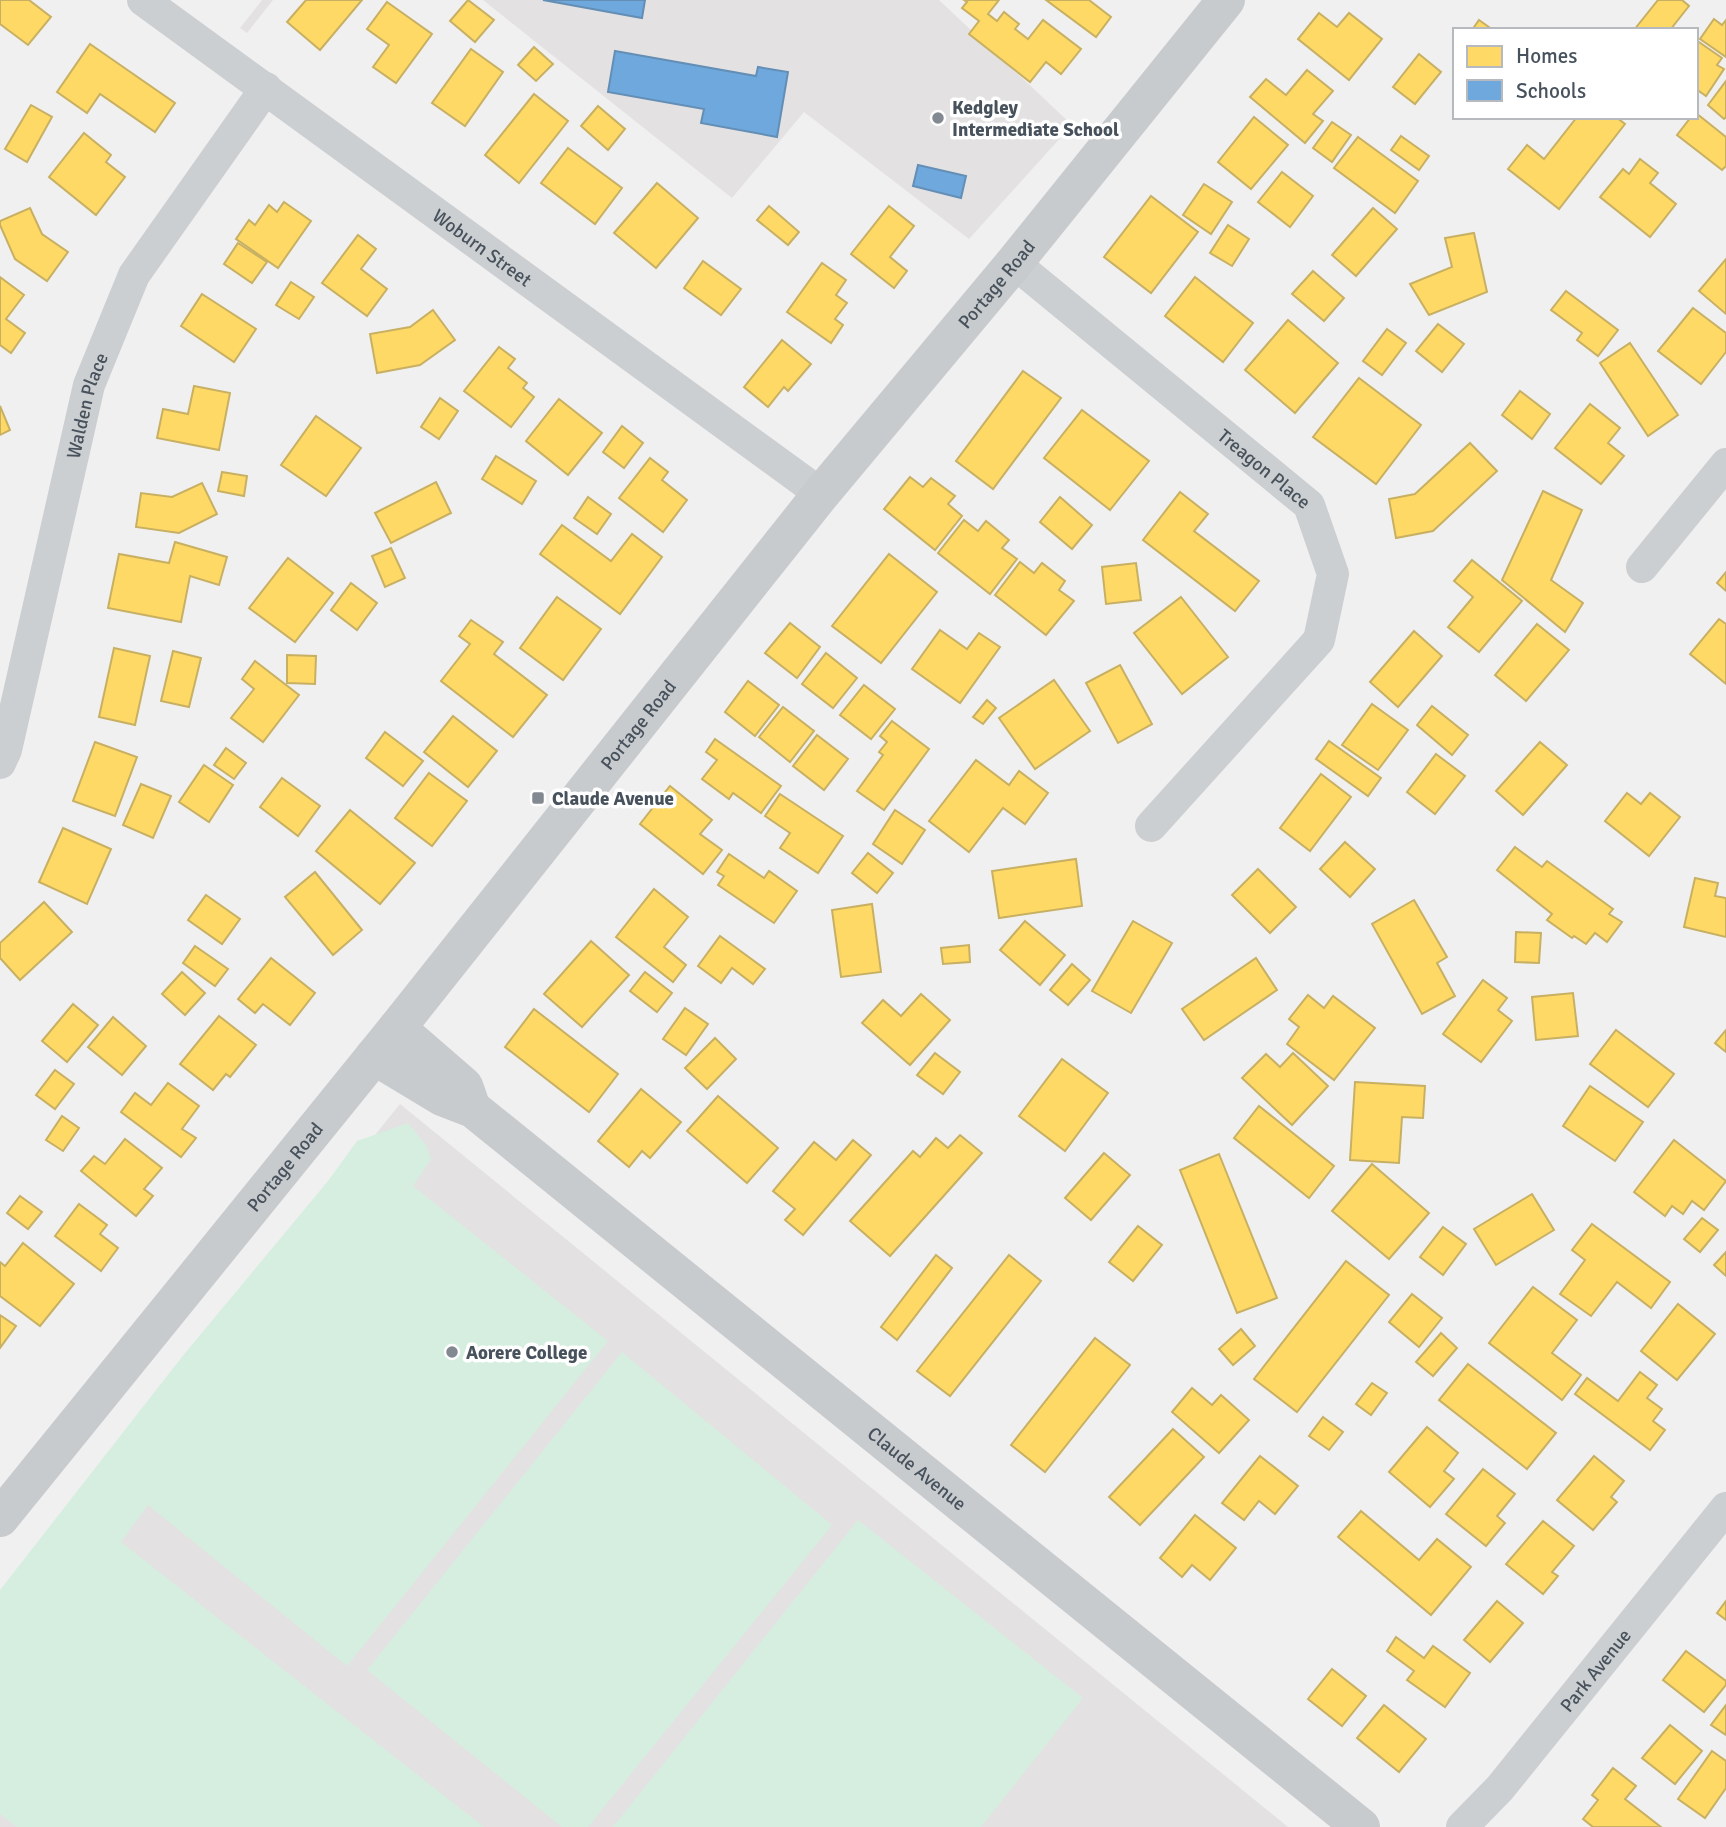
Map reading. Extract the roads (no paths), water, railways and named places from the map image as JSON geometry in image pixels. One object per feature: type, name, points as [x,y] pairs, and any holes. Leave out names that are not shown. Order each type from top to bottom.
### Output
[{"type":"main road","name":"Portage Road","points":[[0,1518],[386,1042],[821,494],[1014,263],[1226,0]]},
{"type":"main road","name":"Claude Avenue","points":[[386,1042],[442,1097],[473,1109],[1361,1827]]},
{"type":"street","name":"Woburn Street","points":[[143,0],[821,494]]},
{"type":"street","name":"Walden Place","points":[[0,763],[6,750],[89,385],[134,275],[266,88]]},
{"type":"street","name":"Treagon Place","points":[[1014,263],[1309,505],[1333,574],[1320,640],[1151,826]]},
{"type":"street","points":[[1642,567],[1726,464]]},
{"type":"street","name":"Park Avenue","points":[[1462,1827],[1500,1788],[1726,1508]]},
{"type":"place","name":"Kedgley Intermediate School","points":[[938,118]]},
{"type":"place","name":"Claude Avenue","points":[[538,798]]},
{"type":"place","name":"Aorere College","points":[[452,1352]]}]
